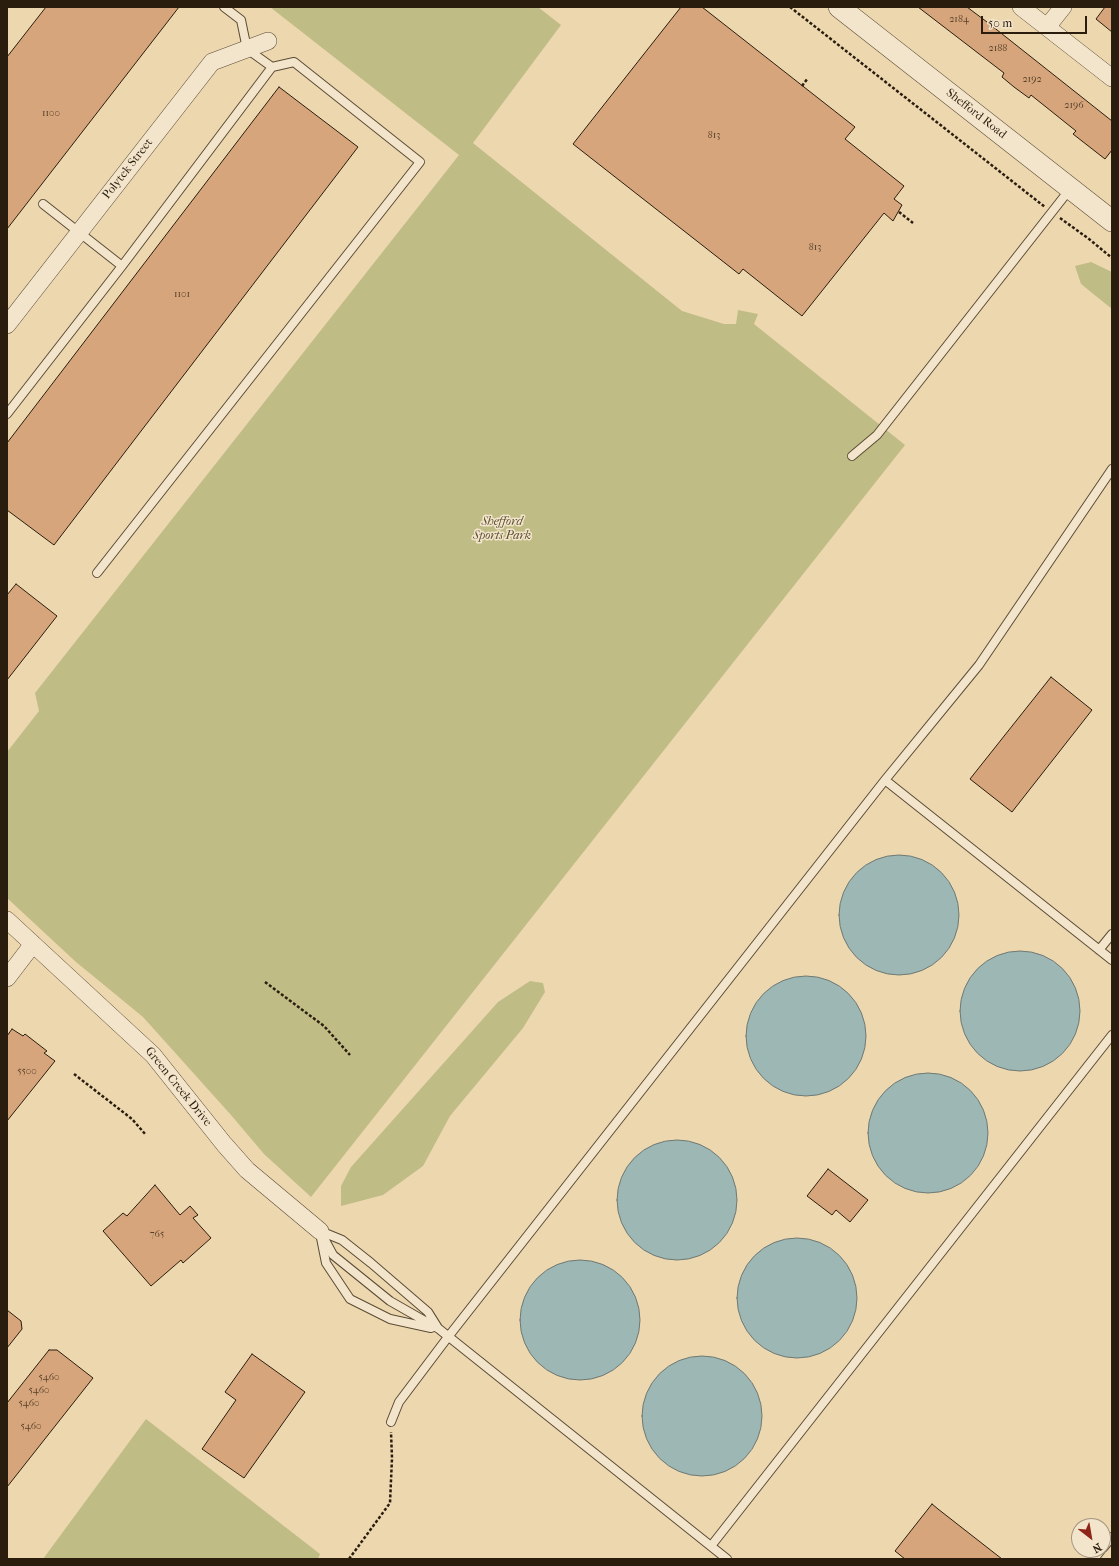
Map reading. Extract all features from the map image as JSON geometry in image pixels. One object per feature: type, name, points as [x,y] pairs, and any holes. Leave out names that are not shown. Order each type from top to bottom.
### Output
[{"type":"street","name":"Shefford Road","points":[[839,7],[1112,221]]},
{"type":"street","points":[[1021,7],[1112,78]]},
{"type":"street","points":[[1047,27],[1063,7]]},
{"type":"street","name":"Polytek Street","points":[[7,325],[212,62],[268,41]]},
{"type":"street","name":"Green Creek Drive","points":[[7,920],[153,1055],[246,1170],[320,1231]]},
{"type":"street","points":[[7,978],[33,944]]},
{"type":"lane","points":[[224,7],[241,20],[247,49],[272,67]]},
{"type":"lane","points":[[7,414],[122,266],[272,67],[294,62],[420,162],[97,573]]},
{"type":"lane","points":[[852,456],[877,435],[1070,188]]},
{"type":"lane","points":[[43,204],[122,266]]},
{"type":"lane","points":[[391,1422],[398,1402],[448,1337],[885,780],[979,664],[1112,469]]},
{"type":"lane","points":[[885,780],[1112,960]]},
{"type":"lane","points":[[1099,950],[1112,934]]},
{"type":"lane","points":[[711,1546],[1112,1035]]},
{"type":"lane","points":[[320,1231],[326,1263],[350,1299],[390,1319],[439,1329]]},
{"type":"lane","points":[[320,1231],[337,1236],[360,1253],[428,1312],[439,1329]]},
{"type":"lane","points":[[320,1231],[330,1251],[390,1301],[439,1329],[727,1559]]},
{"type":"path","points":[[790,7],[1112,258]]},
{"type":"path","points":[[802,86],[808,78]]},
{"type":"path","points":[[899,212],[913,223]]},
{"type":"path","points":[[265,982],[324,1026],[350,1055]]},
{"type":"path","points":[[74,1074],[132,1119],[146,1135]]},
{"type":"path","points":[[349,1559],[390,1503],[392,1458],[391,1422]]},
{"type":"green space","name":"Shefford Sports Park","points":[[270,7],[538,7],[561,25],[473,143],[682,311],[724,324],[736,324],[738,310],[758,314],[754,324],[905,445],[311,1197],[264,1154],[143,1017],[76,962],[7,898],[7,752],[39,711],[35,693],[459,155]]},
{"type":"green space","points":[[1091,262],[1112,272],[1112,309],[1081,284],[1075,266]]},
{"type":"green space","points":[[530,981],[543,983],[545,992],[523,1028],[450,1116],[423,1166],[383,1195],[341,1206],[341,1186],[351,1167],[498,1002]]},
{"type":"green space","points":[[146,1419],[320,1554],[318,1559],[43,1559]]},
{"type":"water","points":[[899,855],[911,856],[922,860],[932,865],[941,873],[949,882],[954,892],[958,903],[958,927],[954,938],[949,948],[941,957],[932,965],[922,970],[911,974],[899,975],[887,974],[876,970],[866,965],[857,957],[849,948],[844,938],[840,927],[839,915],[840,903],[844,892],[849,882],[857,873],[866,865],[876,860],[887,856]]},
{"type":"water","points":[[1020,951],[1032,952],[1043,956],[1053,961],[1062,969],[1070,978],[1075,988],[1079,999],[1079,1023],[1075,1034],[1070,1044],[1062,1053],[1053,1061],[1043,1066],[1032,1070],[1020,1071],[1008,1070],[997,1066],[987,1061],[978,1053],[970,1044],[965,1034],[961,1023],[960,1011],[961,999],[965,988],[970,978],[978,969],[987,961],[997,956],[1008,952]]},
{"type":"water","points":[[806,976],[818,977],[829,981],[839,986],[848,994],[856,1003],[861,1013],[865,1024],[865,1048],[861,1059],[856,1069],[848,1078],[839,1086],[829,1091],[818,1095],[806,1096],[794,1095],[783,1091],[773,1086],[764,1078],[756,1069],[751,1059],[747,1048],[746,1036],[747,1024],[751,1013],[756,1003],[764,994],[773,986],[783,981],[794,977]]},
{"type":"water","points":[[928,1073],[940,1074],[951,1078],[961,1083],[970,1091],[978,1100],[983,1110],[987,1121],[987,1145],[983,1156],[978,1166],[970,1175],[961,1183],[951,1188],[940,1192],[928,1193],[916,1192],[905,1188],[895,1183],[886,1175],[878,1166],[873,1156],[869,1145],[868,1133],[869,1121],[873,1110],[878,1100],[886,1091],[895,1083],[905,1078],[916,1074]]},
{"type":"water","points":[[677,1140],[689,1141],[700,1145],[710,1150],[719,1158],[727,1167],[732,1177],[736,1188],[736,1212],[732,1223],[727,1233],[719,1242],[710,1250],[700,1255],[689,1259],[677,1260],[665,1259],[654,1255],[644,1250],[635,1242],[627,1233],[622,1223],[618,1212],[617,1200],[618,1188],[622,1177],[627,1167],[635,1158],[644,1150],[654,1145],[665,1141]]},
{"type":"water","points":[[797,1238],[809,1239],[820,1243],[830,1248],[839,1256],[847,1265],[852,1275],[856,1286],[856,1310],[852,1321],[847,1331],[839,1340],[830,1348],[820,1353],[809,1357],[797,1358],[785,1357],[774,1353],[764,1348],[755,1340],[747,1331],[742,1321],[738,1310],[737,1298],[738,1286],[742,1275],[747,1265],[755,1256],[764,1248],[774,1243],[785,1239]]},
{"type":"water","points":[[580,1260],[592,1261],[603,1265],[613,1270],[622,1278],[630,1287],[635,1297],[639,1308],[639,1332],[635,1343],[630,1353],[622,1362],[613,1370],[603,1375],[592,1379],[580,1380],[568,1379],[557,1375],[547,1370],[538,1362],[530,1353],[525,1343],[521,1332],[520,1320],[521,1308],[525,1297],[530,1287],[538,1278],[547,1270],[557,1265],[568,1261]]},
{"type":"water","points":[[702,1356],[714,1357],[725,1361],[735,1366],[744,1374],[752,1383],[757,1393],[761,1404],[761,1428],[757,1439],[752,1449],[744,1458],[735,1466],[725,1471],[714,1475],[702,1476],[690,1475],[679,1471],[669,1466],[660,1458],[652,1449],[647,1439],[643,1428],[642,1416],[643,1404],[647,1393],[652,1383],[660,1374],[669,1366],[679,1361],[690,1357]]},
{"type":"building","points":[[46,7],[179,7],[7,229],[7,57]]},
{"type":"building","points":[[681,7],[702,7],[855,127],[845,139],[904,186],[894,199],[902,205],[893,221],[884,213],[802,316],[743,269],[739,274],[573,144]]},
{"type":"building","points":[[918,7],[967,7],[1112,121],[1112,150],[1105,159],[1073,134],[1076,131],[1031,95],[1029,98],[1014,87],[1002,77],[1004,73]]},
{"type":"building","points":[[1105,7],[1112,7],[1112,32],[1096,19]]},
{"type":"building","points":[[279,87],[358,147],[54,545],[7,510],[7,443]]},
{"type":"building","points":[[16,584],[57,616],[7,680],[7,595]]},
{"type":"building","points":[[1051,677],[1092,710],[1012,812],[970,779]]},
{"type":"building","points":[[12,1029],[23,1036],[25,1034],[47,1051],[44,1053],[55,1061],[7,1121],[7,1036]]},
{"type":"building","points":[[828,1169],[868,1200],[850,1222],[836,1210],[832,1215],[807,1196]]},
{"type":"building","points":[[155,1185],[180,1215],[190,1206],[198,1215],[193,1218],[211,1238],[183,1263],[181,1260],[151,1286],[103,1231],[123,1213],[127,1216]]},
{"type":"building","points":[[7,1310],[21,1321],[22,1329],[7,1348]]},
{"type":"building","points":[[49,1350],[57,1350],[93,1378],[7,1487],[7,1403]]},
{"type":"building","points":[[252,1354],[305,1392],[244,1478],[202,1449],[236,1400],[225,1392]]},
{"type":"building","points":[[932,1504],[1002,1559],[905,1559],[895,1551]]}]
